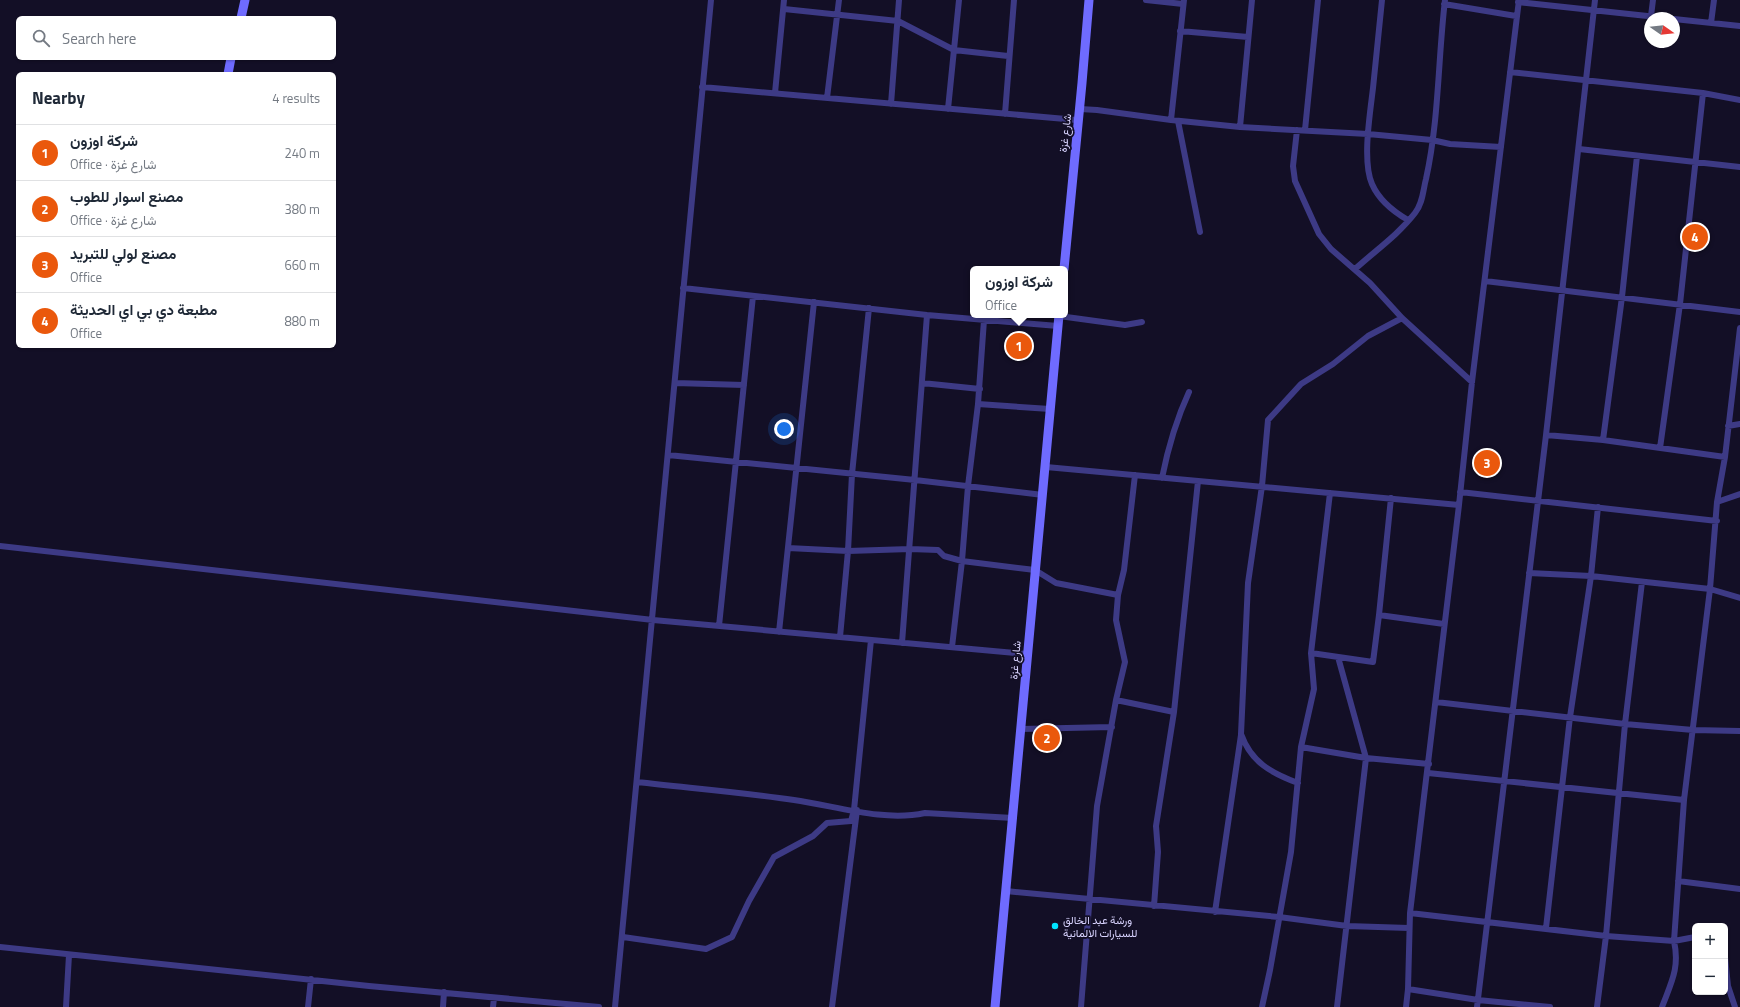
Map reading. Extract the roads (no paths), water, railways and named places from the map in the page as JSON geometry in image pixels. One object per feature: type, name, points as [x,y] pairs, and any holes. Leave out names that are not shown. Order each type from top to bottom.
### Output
[{"type":"main road","points":[[241,16],[245,0]]},
{"type":"main road","name":"شارع غزة","points":[[1064,266],[1089,0]]},
{"type":"main road","points":[[228,72],[232,60]]},
{"type":"main road","name":"شارع غزة","points":[[995,1007],[1059,318]]},
{"type":"street","points":[[615,1007],[623,938],[711,0]]},
{"type":"street","points":[[775,93],[784,0]]},
{"type":"street","points":[[827,98],[839,0]]},
{"type":"street","points":[[891,104],[900,0]]},
{"type":"street","points":[[948,109],[959,0]]},
{"type":"street","points":[[1005,114],[1008,56],[1014,0]]},
{"type":"street","points":[[1146,0],[1184,2],[1171,120]]},
{"type":"street","points":[[1240,127],[1252,0]]},
{"type":"street","points":[[1305,130],[1318,0]]},
{"type":"street","points":[[1382,0],[1368,134],[1368,166],[1372,184],[1384,202],[1397,214],[1408,220]]},
{"type":"street","points":[[1478,1004],[1546,435],[1595,0]]},
{"type":"street","points":[[1652,12],[1653,0]]},
{"type":"street","points":[[1711,23],[1714,0]]},
{"type":"street","points":[[1406,1007],[1408,989],[1410,914],[1428,773],[1472,382],[1519,1],[1594,11],[1644,15]]},
{"type":"street","points":[[1355,269],[1372,253],[1392,239],[1416,212],[1422,201],[1430,163],[1445,2],[1516,16]]},
{"type":"street","points":[[784,8],[898,21],[954,50],[1008,56]]},
{"type":"street","points":[[1680,20],[1740,26]]},
{"type":"street","points":[[1180,31],[1248,37]]},
{"type":"street","points":[[1510,72],[1703,93],[1740,100]]},
{"type":"street","points":[[702,87],[1077,120]]},
{"type":"street","points":[[1660,448],[1680,304],[1703,93]]},
{"type":"street","points":[[1080,109],[1240,127],[1368,134],[1432,140],[1450,144],[1501,147]]},
{"type":"street","points":[[1178,121],[1200,232]]},
{"type":"street","points":[[1297,130],[1292,166],[1295,181],[1319,234],[1331,249],[1355,269],[1388,301],[1402,318],[1472,382]]},
{"type":"street","points":[[1579,149],[1740,167]]},
{"type":"street","points":[[1603,440],[1622,297],[1637,156]]},
{"type":"street","points":[[1485,281],[1740,312]]},
{"type":"street","points":[[683,288],[927,315],[1058,326]]},
{"type":"street","points":[[719,626],[753,296]]},
{"type":"street","points":[[779,632],[814,302]]},
{"type":"street","points":[[840,637],[848,551],[852,474],[869,308]]},
{"type":"street","points":[[902,643],[927,315]]},
{"type":"street","points":[[1068,316],[1125,325],[1142,322]]},
{"type":"street","points":[[1215,912],[1241,734],[1248,583],[1262,486],[1266,427],[1271,414],[1301,384],[1333,364],[1368,336],[1402,318]]},
{"type":"street","points":[[952,647],[962,561],[968,486],[980,389],[984,320]]},
{"type":"street","points":[[1662,1007],[1675,976],[1677,960],[1674,941],[1684,800],[1710,589],[1717,521],[1717,502],[1738,369],[1740,328]]},
{"type":"street","points":[[675,383],[744,385]]},
{"type":"street","points":[[922,383],[980,389]]},
{"type":"street","points":[[1162,478],[1169,445],[1179,414],[1189,392]]},
{"type":"street","points":[[978,404],[1050,410]]},
{"type":"street","points":[[1728,426],[1740,424]]},
{"type":"street","points":[[1546,435],[1603,440],[1725,456]]},
{"type":"street","points":[[668,455],[914,480],[1043,495]]},
{"type":"street","points":[[1046,466],[1162,478],[1459,504]]},
{"type":"street","points":[[1081,1007],[1097,806],[1116,700],[1126,662],[1116,620],[1118,595],[1124,570],[1135,475]]},
{"type":"street","points":[[1154,906],[1158,852],[1156,826],[1174,712],[1198,481]]},
{"type":"street","points":[[1460,492],[1717,521]]},
{"type":"street","points":[[1262,1007],[1291,852],[1301,747],[1314,689],[1311,653],[1330,493]]},
{"type":"street","points":[[1717,502],[1740,494]]},
{"type":"street","points":[[1311,653],[1373,662],[1391,498]]},
{"type":"street","points":[[1546,928],[1570,717],[1591,576],[1598,507]]},
{"type":"street","points":[[0,546],[653,620],[1028,654]]},
{"type":"street","points":[[788,548],[848,551],[910,549],[938,550],[944,556],[962,561],[1035,570],[1056,583],[1118,595]]},
{"type":"street","points":[[1529,573],[1591,576],[1710,589],[1740,598]]},
{"type":"street","points":[[1597,1007],[1606,936],[1625,724],[1642,582]]},
{"type":"street","points":[[1379,615],[1444,624]]},
{"type":"street","points":[[832,1007],[856,810],[871,640]]},
{"type":"street","points":[[1337,1007],[1366,758],[1338,657]]},
{"type":"street","points":[[1116,700],[1174,712]]},
{"type":"street","points":[[1436,702],[1625,724],[1693,730],[1740,731]]},
{"type":"street","points":[[1021,729],[1112,727]]},
{"type":"street","points":[[1241,734],[1246,747],[1262,765],[1275,775],[1298,783]]},
{"type":"street","points":[[1301,747],[1366,758],[1429,764]]},
{"type":"street","points":[[1428,773],[1684,800]]},
{"type":"street","points":[[637,782],[726,791],[882,814],[911,816],[926,813],[1012,818]]},
{"type":"street","points":[[623,938],[706,949],[732,937],[749,901],[774,857],[813,836],[827,823],[851,821],[856,810]]},
{"type":"street","points":[[1678,882],[1740,889]]},
{"type":"street","points":[[1006,891],[1347,926],[1409,928]]},
{"type":"street","points":[[1410,914],[1488,921],[1606,936],[1674,941],[1692,938]]},
{"type":"street","points":[[0,947],[311,980],[599,1007]]},
{"type":"street","points":[[66,1007],[69,955]]},
{"type":"street","points":[[1725,959],[1728,986],[1735,1007]]},
{"type":"street","points":[[308,1007],[311,980]]},
{"type":"street","points":[[1408,989],[1478,1004],[1550,1007]]},
{"type":"street","points":[[443,1007],[444,992]]},
{"type":"street","points":[[493,1007],[494,998]]},
{"type":"place","name":"مطبعة دي بي اي الحديثة","points":[[1695,237]]},
{"type":"place","name":"شركة اوزون","points":[[1019,346]]},
{"type":"place","name":"مصنع لولي للتبريد","points":[[1487,463]]},
{"type":"place","name":"مصنع اسوار للطوب","points":[[1047,738]]},
{"type":"place","name":"ورشة عبد الخالق للسيارات الالمانية","points":[[1055,926]]}]
